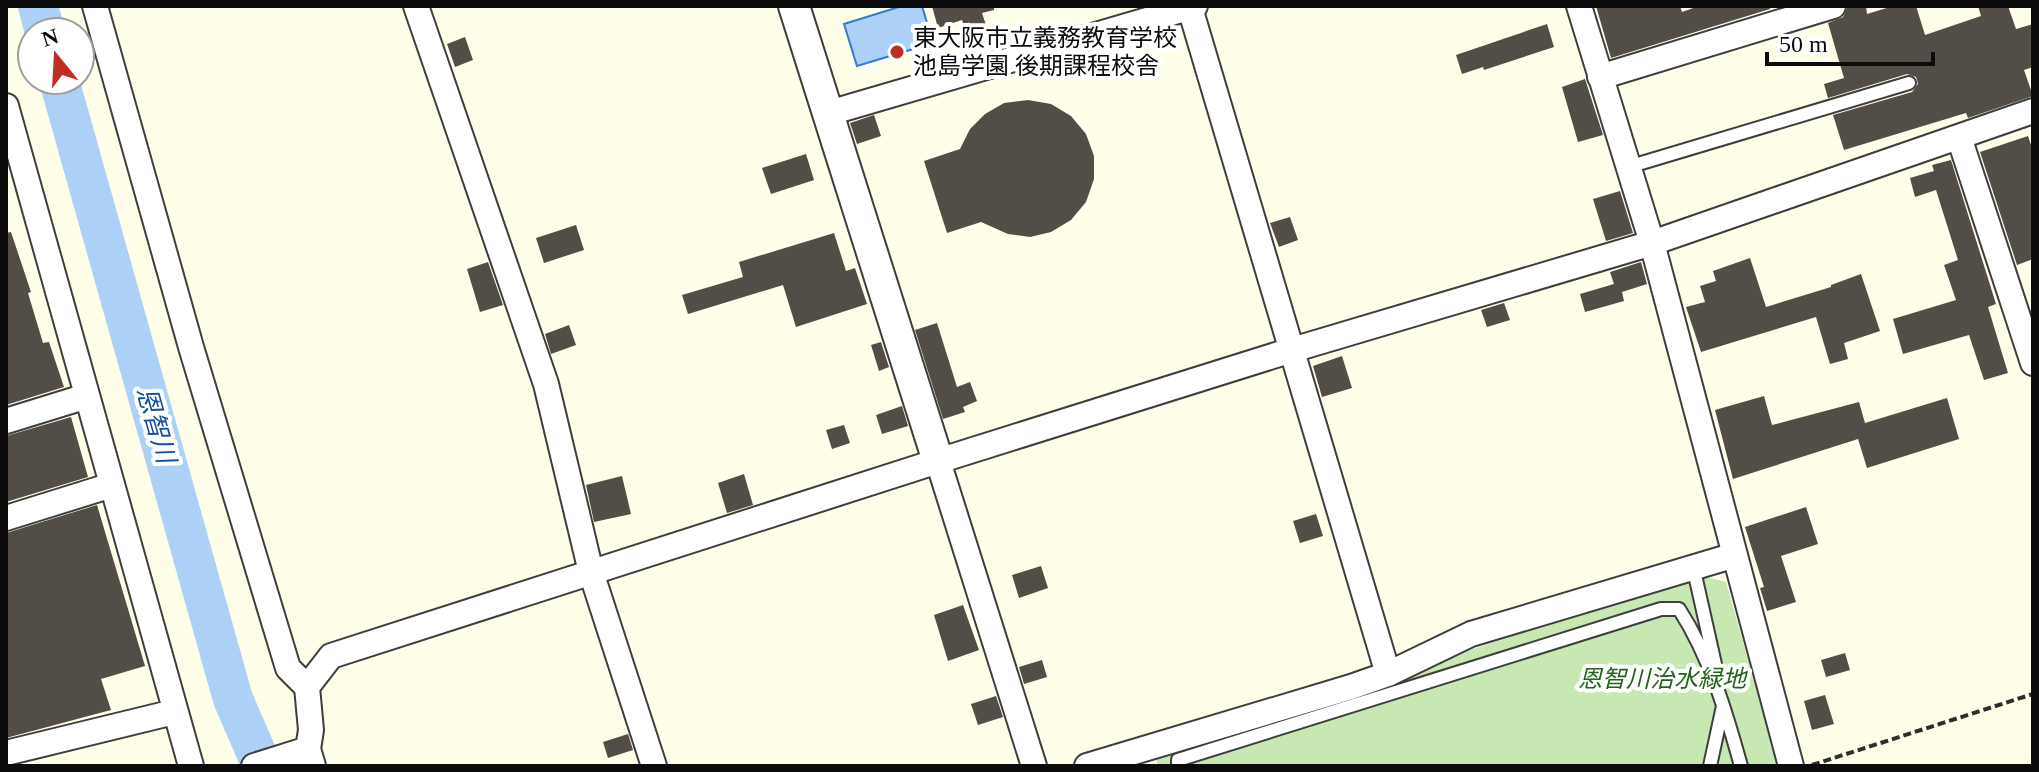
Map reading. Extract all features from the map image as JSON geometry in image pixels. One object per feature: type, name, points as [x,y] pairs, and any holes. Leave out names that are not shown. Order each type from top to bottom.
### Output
[{"type":"street","points":[[95,6],[191,347],[288,668],[307,687],[311,757],[254,766]]},
{"type":"street","points":[[416,6],[546,384],[591,572],[654,766]]},
{"type":"street","points":[[794,6],[1034,766]]},
{"type":"street","points":[[1579,6],[1652,243],[1791,766]]},
{"type":"street","points":[[1600,77],[1833,6]]},
{"type":"street","points":[[829,113],[1192,7],[1388,674]]},
{"type":"street","points":[[307,687],[331,656],[1292,350],[1652,243],[2033,111]]},
{"type":"street","points":[[7,115],[191,766]]},
{"type":"street","points":[[1959,137],[2033,363]]},
{"type":"street","points":[[6,421],[87,396]]},
{"type":"street","points":[[6,518],[112,485]]},
{"type":"street","points":[[1087,766],[1143,756],[1388,674],[1471,634],[1735,555]]},
{"type":"street","points":[[6,753],[174,712]]},
{"type":"lane","points":[[1628,167],[1909,83]]},
{"type":"lane","points":[[1693,566],[1741,766]]},
{"type":"lane","points":[[1178,766],[1178,760],[1661,609],[1679,609],[1691,628],[1724,704],[1710,766]]},
{"type":"path","points":[[1810,766],[2033,694]]},
{"type":"green space","name":"恩智川治水緑地","points":[[1703,576],[1726,582],[1778,766],[1158,766],[1156,759],[1380,689],[1473,649]]},
{"type":"water","points":[[902,6],[922,6],[933,43],[857,66],[844,24]]},
{"type":"building","points":[[932,6],[994,6],[994,10],[982,13],[987,28],[995,25],[1000,41],[973,51],[962,20],[938,28]]},
{"type":"building","points":[[1596,6],[1680,6],[1682,12],[1699,6],[1769,6],[1770,9],[1611,58]]},
{"type":"building","points":[[1848,6],[1866,6],[1867,14],[1893,6],[1916,6],[1925,35],[1981,16],[1978,6],[2008,6],[2016,29],[2033,24],[2033,67],[2024,70],[2033,96],[1968,118],[1966,113],[1844,150],[1833,115],[1912,92],[1918,84],[1916,77],[1907,74],[1828,98],[1824,84],[1844,78],[1828,23],[1843,17]]},
{"type":"building","points":[[1547,24],[1554,47],[1462,74],[1456,55]]},
{"type":"building","points":[[465,37],[473,60],[455,67],[447,44]]},
{"type":"building","points":[[1585,79],[1603,135],[1578,142],[1562,87]]},
{"type":"building","points":[[1028,100],[1051,104],[1071,116],[1086,134],[1094,156],[1094,179],[1086,202],[1071,220],[1051,232],[1030,237],[1008,234],[981,222],[947,233],[924,161],[960,149],[970,129],[985,114],[1004,103]]},
{"type":"building","points":[[874,115],[881,136],[857,144],[850,123]]},
{"type":"building","points":[[2028,136],[2033,151],[2033,259],[2017,265],[1980,152]]},
{"type":"building","points":[[806,154],[814,180],[771,194],[762,168]]},
{"type":"building","points":[[1951,160],[1996,304],[1988,307],[2008,373],[1984,380],[1969,335],[1903,354],[1893,319],[1956,300],[1944,265],[1958,260],[1936,190],[1915,197],[1910,178],[1934,171],[1932,165]]},
{"type":"building","points":[[1620,191],[1633,233],[1606,241],[1593,199]]},
{"type":"building","points":[[1290,217],[1298,240],[1279,247],[1270,223]]},
{"type":"building","points":[[576,225],[584,250],[544,263],[536,238]]},
{"type":"building","points":[[11,232],[31,292],[28,293],[43,343],[49,342],[64,387],[6,405],[6,233]]},
{"type":"building","points":[[834,233],[846,271],[855,268],[867,304],[796,327],[783,285],[688,314],[682,295],[743,277],[739,262]]},
{"type":"building","points":[[1750,258],[1766,307],[1831,287],[1861,274],[1880,331],[1844,343],[1848,359],[1830,364],[1816,317],[1701,352],[1686,307],[1705,302],[1700,286],[1716,281],[1713,271]]},
{"type":"building","points":[[488,262],[503,305],[480,312],[467,269]]},
{"type":"building","points":[[1641,262],[1647,284],[1622,292],[1624,301],[1585,312],[1580,294],[1614,284],[1610,272]]},
{"type":"building","points":[[1504,303],[1510,320],[1487,327],[1481,310]]},
{"type":"building","points":[[937,323],[957,387],[970,382],[977,401],[963,407],[965,412],[943,419],[915,330]]},
{"type":"building","points":[[569,325],[576,345],[551,354],[545,334]]},
{"type":"building","points":[[881,342],[889,367],[879,371],[871,345]]},
{"type":"building","points":[[1342,356],[1352,388],[1322,397],[1313,366]]},
{"type":"building","points":[[1764,396],[1772,425],[1859,402],[1865,423],[1947,398],[1959,439],[1867,468],[1858,439],[1733,479],[1715,410]]},
{"type":"building","points":[[902,406],[908,426],[882,434],[876,415]]},
{"type":"building","points":[[71,417],[88,477],[6,502],[6,436]]},
{"type":"building","points":[[844,425],[850,443],[832,449],[826,430]]},
{"type":"building","points":[[744,474],[753,505],[727,513],[718,483]]},
{"type":"building","points":[[622,476],[631,514],[594,522],[586,485]]},
{"type":"building","points":[[97,505],[145,666],[101,679],[111,710],[6,738],[6,533]]},
{"type":"building","points":[[1806,507],[1818,544],[1781,556],[1796,602],[1767,611],[1760,588],[1764,587],[1745,527]]},
{"type":"building","points":[[1316,514],[1323,536],[1300,543],[1293,521]]},
{"type":"building","points":[[1041,566],[1048,588],[1019,598],[1012,575]]},
{"type":"building","points":[[963,605],[979,650],[948,661],[934,615]]},
{"type":"building","points":[[1845,653],[1850,670],[1826,677],[1821,660]]},
{"type":"building","points":[[1042,660],[1047,677],[1024,684],[1019,667]]},
{"type":"building","points":[[1825,695],[1834,724],[1812,730],[1804,701]]},
{"type":"building","points":[[996,696],[1003,717],[978,725],[971,704]]},
{"type":"building","points":[[628,734],[633,750],[608,758],[603,742]]},
{"type":"waterway","name":"恩智川","points":[[38,6],[41,16]]},
{"type":"waterway","name":"恩智川","points":[[63,96],[233,699],[262,766]]},
{"type":"place","name":"東大阪市立義務教育学校 池島学園 後期課程校舎","points":[[897,52]]}]
